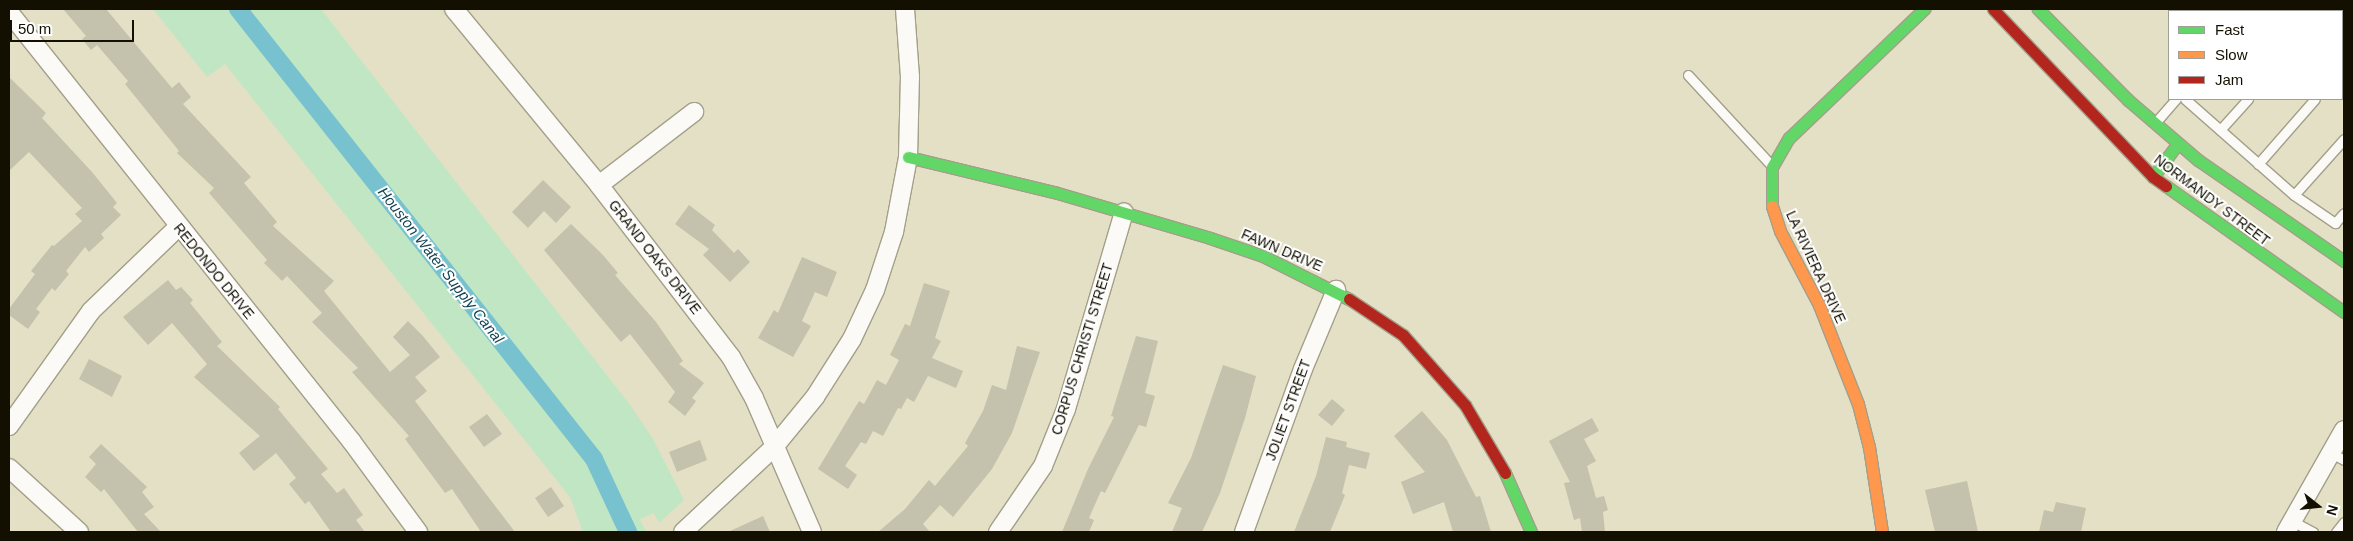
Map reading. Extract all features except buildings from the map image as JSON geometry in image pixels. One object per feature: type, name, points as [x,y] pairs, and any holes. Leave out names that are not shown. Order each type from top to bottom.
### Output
[{"type":"street","name":"GRAND OAKS DRIVE","points":[[454,9],[598,185],[731,357],[812,532]]},
{"type":"street","points":[[683,532],[774,447],[820,389],[852,339],[875,290],[894,232],[908,157],[910,77],[905,9]]},
{"type":"street","points":[[1772,167],[1789,138],[1924,9]]},
{"type":"street","name":"NORMANDY STREET","points":[[1993,9],[2152,177],[2344,312]]},
{"type":"street","name":"NORMANDY STREET","points":[[2038,9],[2178,143],[2344,261]]},
{"type":"street","name":"REDONDO DRIVE","points":[[9,12],[178,227],[352,442],[418,532]]},
{"type":"street","points":[[598,185],[694,112]]},
{"type":"street","points":[[2152,177],[2178,143]]},
{"type":"street","name":"FAWN DRIVE","points":[[908,157],[1124,212],[1263,256],[1336,290],[1403,336],[1465,405],[1502,466],[1531,532]]},
{"type":"street","name":"LA RIVIERA DRIVE","points":[[1772,167],[1772,209],[1780,231],[1819,305],[1858,404],[1870,447],[1882,532]]},
{"type":"street","name":"CORPUS CHRISTI STREET","points":[[998,532],[1043,466],[1066,409],[1124,212]]},
{"type":"street","points":[[9,426],[91,311],[178,227]]},
{"type":"street","name":"JOLIET STREET","points":[[1244,532],[1303,369],[1336,290]]},
{"type":"street","points":[[2289,527],[2338,457],[2344,430]]},
{"type":"street","points":[[9,468],[79,532]]},
{"type":"lane","points":[[1688,75],[1772,167]]},
{"type":"lane","points":[[2155,123],[2175,100]]},
{"type":"lane","points":[[2186,100],[2294,195],[2335,223],[2344,213]]},
{"type":"lane","points":[[2220,130],[2247,100]]},
{"type":"lane","points":[[2258,164],[2314,100]]},
{"type":"lane","points":[[2294,195],[2344,139]]},
{"type":"lane","points":[[2336,532],[2344,522]]},
{"type":"lane","points":[[2289,527],[2313,532]]},
{"type":"green space","points":[[153,9],[321,9],[631,406],[653,439],[684,500],[659,523],[654,513],[640,519],[646,532],[583,532],[570,497],[225,64],[207,77]]},
{"type":"waterway","name":"Houston Water Supply Canal","points":[[238,9],[594,459],[628,532]]},
{"type":"traffic: fast","points":[[1772,206],[1772,167],[1789,138],[1924,9]]},
{"type":"traffic: fast","points":[[2038,9],[2128,100],[2198,160],[2344,261]]},
{"type":"traffic: fast","points":[[2153,177],[2178,143]]},
{"type":"traffic: fast","points":[[908,157],[1054,192],[1210,238],[1263,256],[1349,299]]},
{"type":"traffic: fast","points":[[2166,186],[2344,312]]},
{"type":"traffic: fast","points":[[1505,473],[1531,532]]},
{"type":"traffic: slow","points":[[1772,206],[1780,231],[1819,305],[1858,404],[1869,447],[1882,532]]},
{"type":"traffic: jam","points":[[1993,9],[2153,177],[2166,186]]},
{"type":"traffic: jam","points":[[1349,299],[1403,335],[1465,405],[1505,473]]}]
